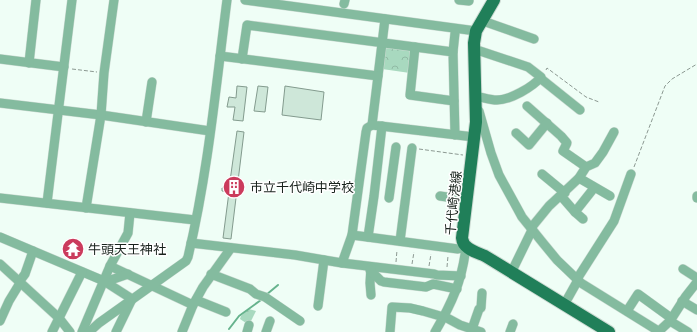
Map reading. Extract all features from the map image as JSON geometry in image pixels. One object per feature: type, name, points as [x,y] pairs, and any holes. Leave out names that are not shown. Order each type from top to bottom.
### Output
[{"type":"main road","name":"千代崎港線","points":[[494,0],[479,26],[474,49],[476,122],[462,244],[512,272],[609,332]]},
{"type":"street","points":[[29,63],[36,0]]},
{"type":"street","points":[[47,203],[72,0]]},
{"type":"street","points":[[86,208],[101,115],[104,73],[114,0]]},
{"type":"street","points":[[89,332],[99,323],[186,261],[199,208],[227,0]]},
{"type":"street","points":[[245,0],[385,19],[479,26],[534,39]]},
{"type":"street","points":[[459,0],[470,0]]},
{"type":"street","points":[[372,125],[385,19]]},
{"type":"street","points":[[242,59],[247,25],[453,52]]},
{"type":"street","points":[[455,33],[453,52],[455,135]]},
{"type":"street","points":[[415,47],[410,95],[454,101]]},
{"type":"street","points":[[474,49],[528,67],[580,110]]},
{"type":"street","points":[[220,56],[378,76]]},
{"type":"street","points":[[0,59],[64,68]]},
{"type":"street","points":[[540,77],[536,83],[523,91],[504,99],[494,100],[475,97],[490,152],[499,175],[516,208],[531,229],[557,260],[578,280],[659,332],[697,282]]},
{"type":"street","points":[[146,122],[152,82]]},
{"type":"street","points":[[0,103],[101,115],[210,131]]},
{"type":"street","points":[[527,106],[567,143],[563,151],[586,167]]},
{"type":"street","points":[[516,133],[530,145],[547,124]]},
{"type":"street","points":[[342,263],[352,234],[367,128],[372,125],[474,137]]},
{"type":"street","points":[[368,237],[382,126]]},
{"type":"street","points":[[512,272],[531,229],[549,206],[563,195],[579,178],[586,167],[595,163],[614,132]]},
{"type":"street","points":[[389,198],[396,147]]},
{"type":"street","points":[[399,241],[412,148]]},
{"type":"street","points":[[542,174],[563,195],[575,212],[583,219]]},
{"type":"street","points":[[564,305],[586,263],[614,221],[630,174]]},
{"type":"street","points":[[579,178],[610,196]]},
{"type":"street","points":[[575,212],[594,188]]},
{"type":"street","points":[[440,196],[467,200]]},
{"type":"street","points":[[0,198],[195,220]]},
{"type":"street","points":[[82,332],[110,266],[128,233],[130,213]]},
{"type":"street","points":[[352,234],[449,248],[458,249],[466,247],[457,289],[435,332]]},
{"type":"street","points":[[0,237],[104,281],[132,299]]},
{"type":"street","points":[[191,243],[324,260],[370,268],[395,269],[446,276],[461,276]]},
{"type":"street","points":[[182,332],[194,303],[211,274],[231,248]]},
{"type":"street","points":[[0,321],[9,301],[25,274],[33,251]]},
{"type":"street","points":[[318,306],[324,260]]},
{"type":"street","points":[[0,264],[59,318],[70,332]]},
{"type":"street","points":[[110,266],[152,286],[194,303],[226,312]]},
{"type":"street","points":[[370,268],[381,281],[384,282],[426,287],[433,284],[457,289]]},
{"type":"street","points":[[370,268],[371,295]]},
{"type":"street","points":[[683,268],[697,278]]},
{"type":"street","points":[[52,332],[82,272]]},
{"type":"street","points":[[104,281],[128,274]]},
{"type":"street","points":[[211,274],[250,289],[256,294],[265,297],[300,321]]},
{"type":"street","points":[[472,329],[479,309],[486,310],[482,293]]},
{"type":"street","points":[[627,311],[638,294],[688,332]]},
{"type":"street","points":[[116,332],[132,299]]},
{"type":"street","points":[[682,301],[697,310]]},
{"type":"street","points":[[390,332],[392,307],[410,308],[444,317],[460,325],[481,332]]},
{"type":"street","points":[[266,332],[270,322]]},
{"type":"path","points":[[630,174],[666,86],[672,80],[697,64]]},
{"type":"path","points":[[64,68],[104,73]]},
{"type":"path","points":[[540,77],[547,68],[586,97],[599,102]]},
{"type":"path","points":[[412,148],[472,156]]},
{"type":"path","points":[[395,269],[399,241]]},
{"type":"path","points":[[412,271],[415,243]]},
{"type":"path","points":[[428,273],[432,246]]},
{"type":"path","points":[[446,276],[449,248]]},
{"type":"green space","points":[[388,46],[412,51],[410,73],[382,69],[384,49]]},
{"type":"green space","points":[[249,309],[256,311],[249,325],[240,319],[241,316]]},
{"type":"building","points":[[237,86],[247,87],[243,121],[233,120],[235,107],[227,107],[229,97],[236,98]]},
{"type":"building","points":[[258,86],[268,87],[265,112],[254,111]]},
{"type":"building","points":[[285,86],[324,92],[321,120],[282,115]]},
{"type":"building","name":"市立千代崎中学校","points":[[237,131],[244,132],[231,239],[223,238],[229,192],[222,191],[222,188],[229,189],[230,185],[227,185],[227,181],[230,181]]},
{"type":"waterway","points":[[266,295],[278,285]]},
{"type":"waterway","points":[[229,329],[239,316],[261,300]]},
{"type":"place","name":"市立千代崎中学校","points":[[234,187]]},
{"type":"place","name":"牛頭天王神社","points":[[73,249]]}]
